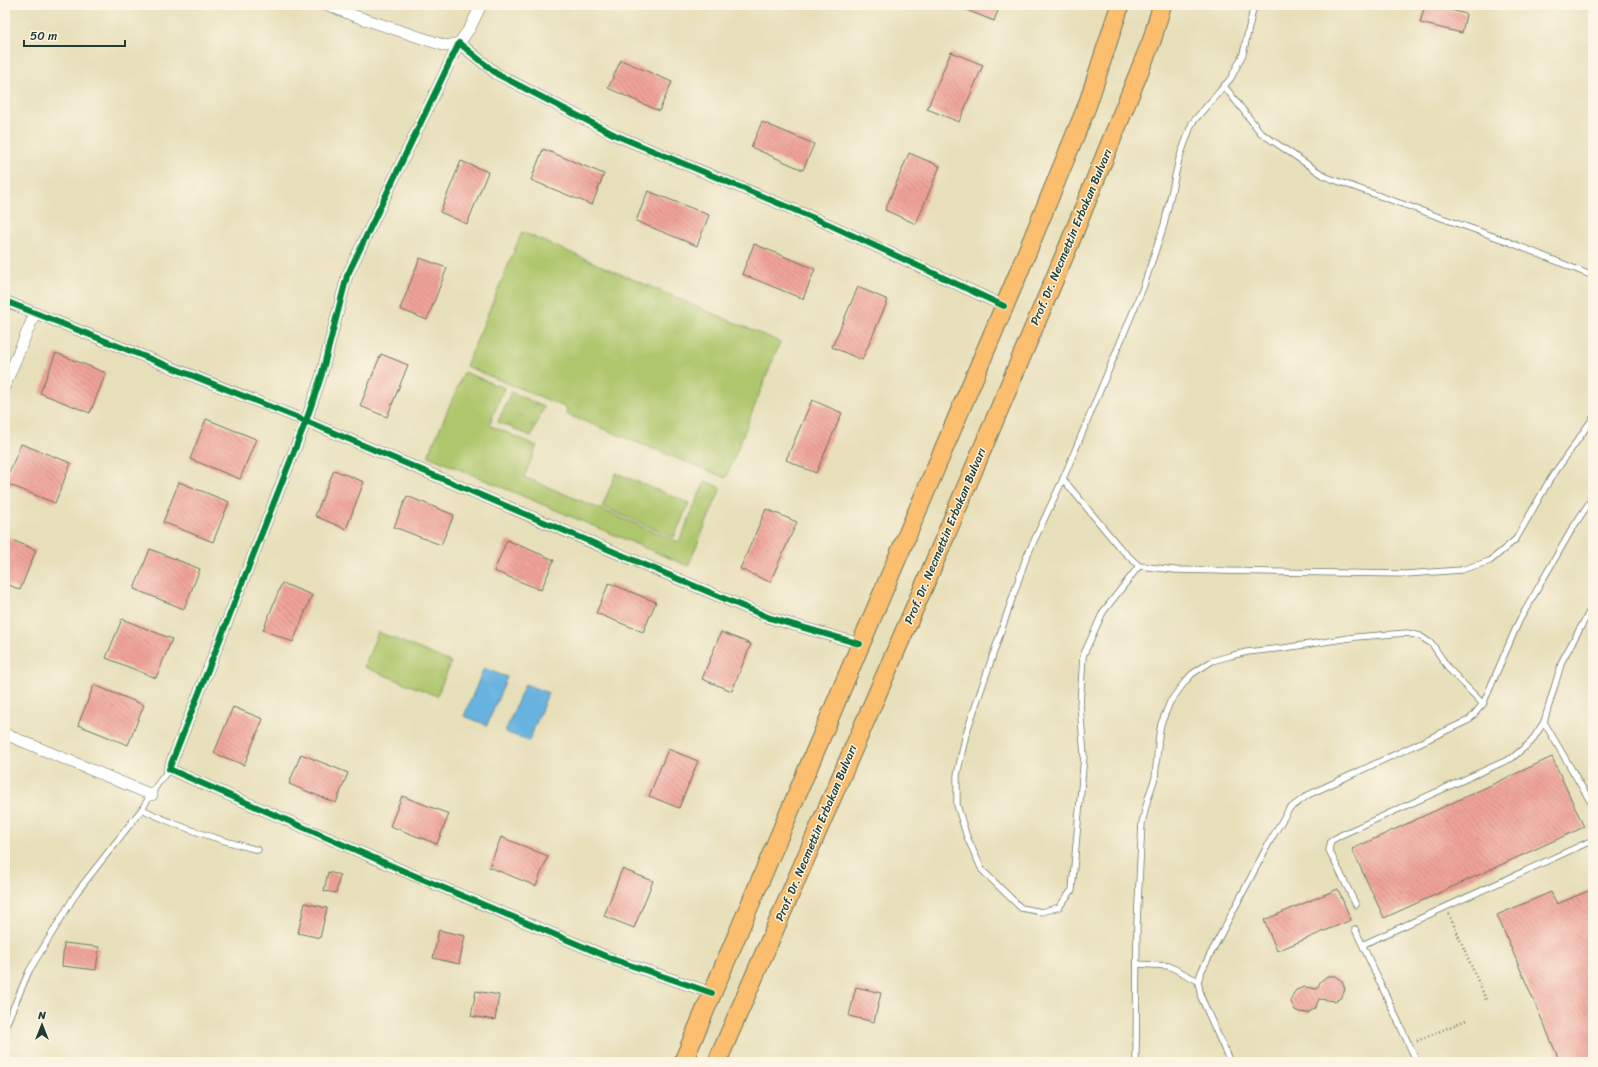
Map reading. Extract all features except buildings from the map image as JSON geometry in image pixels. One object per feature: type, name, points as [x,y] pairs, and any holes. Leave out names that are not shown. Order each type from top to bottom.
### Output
[{"type":"main road","points":[[683,1062],[1004,306],[1087,106],[1120,5]]},
{"type":"main road","name":"Prof. Dr. Necmettin Erbakan Bulvarı","points":[[717,1062],[931,570],[1068,247],[1152,40],[1162,5]]},
{"type":"street","points":[[328,5],[352,15],[446,46],[458,43]]},
{"type":"street","points":[[481,5],[470,28],[458,43],[347,276],[321,377],[306,421],[169,770],[608,957],[712,994]]},
{"type":"street","points":[[458,43],[496,74],[615,135],[828,224],[1004,306]]},
{"type":"street","points":[[5,301],[306,421],[770,618],[860,644]]},
{"type":"street","points":[[5,385],[35,313]]},
{"type":"street","points":[[5,734],[152,795]]},
{"type":"lane","points":[[1139,566],[1103,612],[1083,656],[1080,705],[1084,756],[1072,890],[1060,907],[1042,912],[1021,908],[982,870],[967,837],[956,805],[956,775],[966,734],[1026,558],[1063,479],[1143,288],[1164,225],[1178,159],[1192,123],[1231,78],[1242,54],[1254,5]]},
{"type":"lane","points":[[1224,86],[1261,133],[1326,177],[1504,240],[1593,276]]},
{"type":"lane","points":[[1063,479],[1120,548],[1139,566],[1175,570],[1406,574],[1461,570],[1490,561],[1516,539],[1550,481],[1593,418]]},
{"type":"lane","points":[[1230,1062],[1201,997],[1198,981],[1202,970],[1270,841],[1290,809],[1308,795],[1469,720],[1483,704],[1519,621],[1572,529],[1593,497]]},
{"type":"lane","points":[[1356,905],[1329,850],[1331,841],[1341,835],[1512,758],[1531,742],[1544,722],[1562,661],[1593,606]]},
{"type":"lane","points":[[1136,1062],[1141,834],[1144,813],[1157,770],[1161,724],[1176,692],[1192,674],[1212,661],[1247,652],[1356,637],[1400,633],[1414,634],[1432,644],[1449,669],[1483,704]]},
{"type":"lane","points":[[1544,722],[1593,806]]},
{"type":"lane","points":[[5,1027],[29,971],[77,892],[142,809],[169,770]]},
{"type":"lane","points":[[142,809],[156,817],[218,840],[258,850]]},
{"type":"lane","points":[[1364,944],[1593,840]]},
{"type":"lane","points":[[1355,929],[1364,944],[1417,1062]]},
{"type":"lane","points":[[1137,964],[1170,966],[1198,981]]},
{"type":"path","points":[[1446,907],[1487,1002]]},
{"type":"path","points":[[1409,1044],[1466,1020]]},
{"type":"green space","points":[[522,232],[780,342],[726,478],[566,414],[567,408],[466,366]]},
{"type":"green space","points":[[464,372],[504,388],[489,425],[537,446],[524,477],[679,542],[705,481],[721,488],[688,566],[428,456]]},
{"type":"green space","points":[[511,392],[544,407],[531,436],[498,422]]},
{"type":"green space","points":[[616,473],[689,503],[674,537],[602,507]]},
{"type":"green space","points":[[378,632],[451,662],[437,696],[364,667]]},
{"type":"water","points":[[484,668],[507,677],[487,725],[464,716]]},
{"type":"water","points":[[525,684],[548,693],[529,741],[505,732]]},
{"type":"cycle path","points":[[712,993],[615,960],[406,872],[169,769],[306,421],[321,377],[347,276],[459,43],[497,74],[615,135],[828,224],[1004,306]]},
{"type":"cycle path","points":[[5,301],[306,421],[770,618],[860,644]]}]
